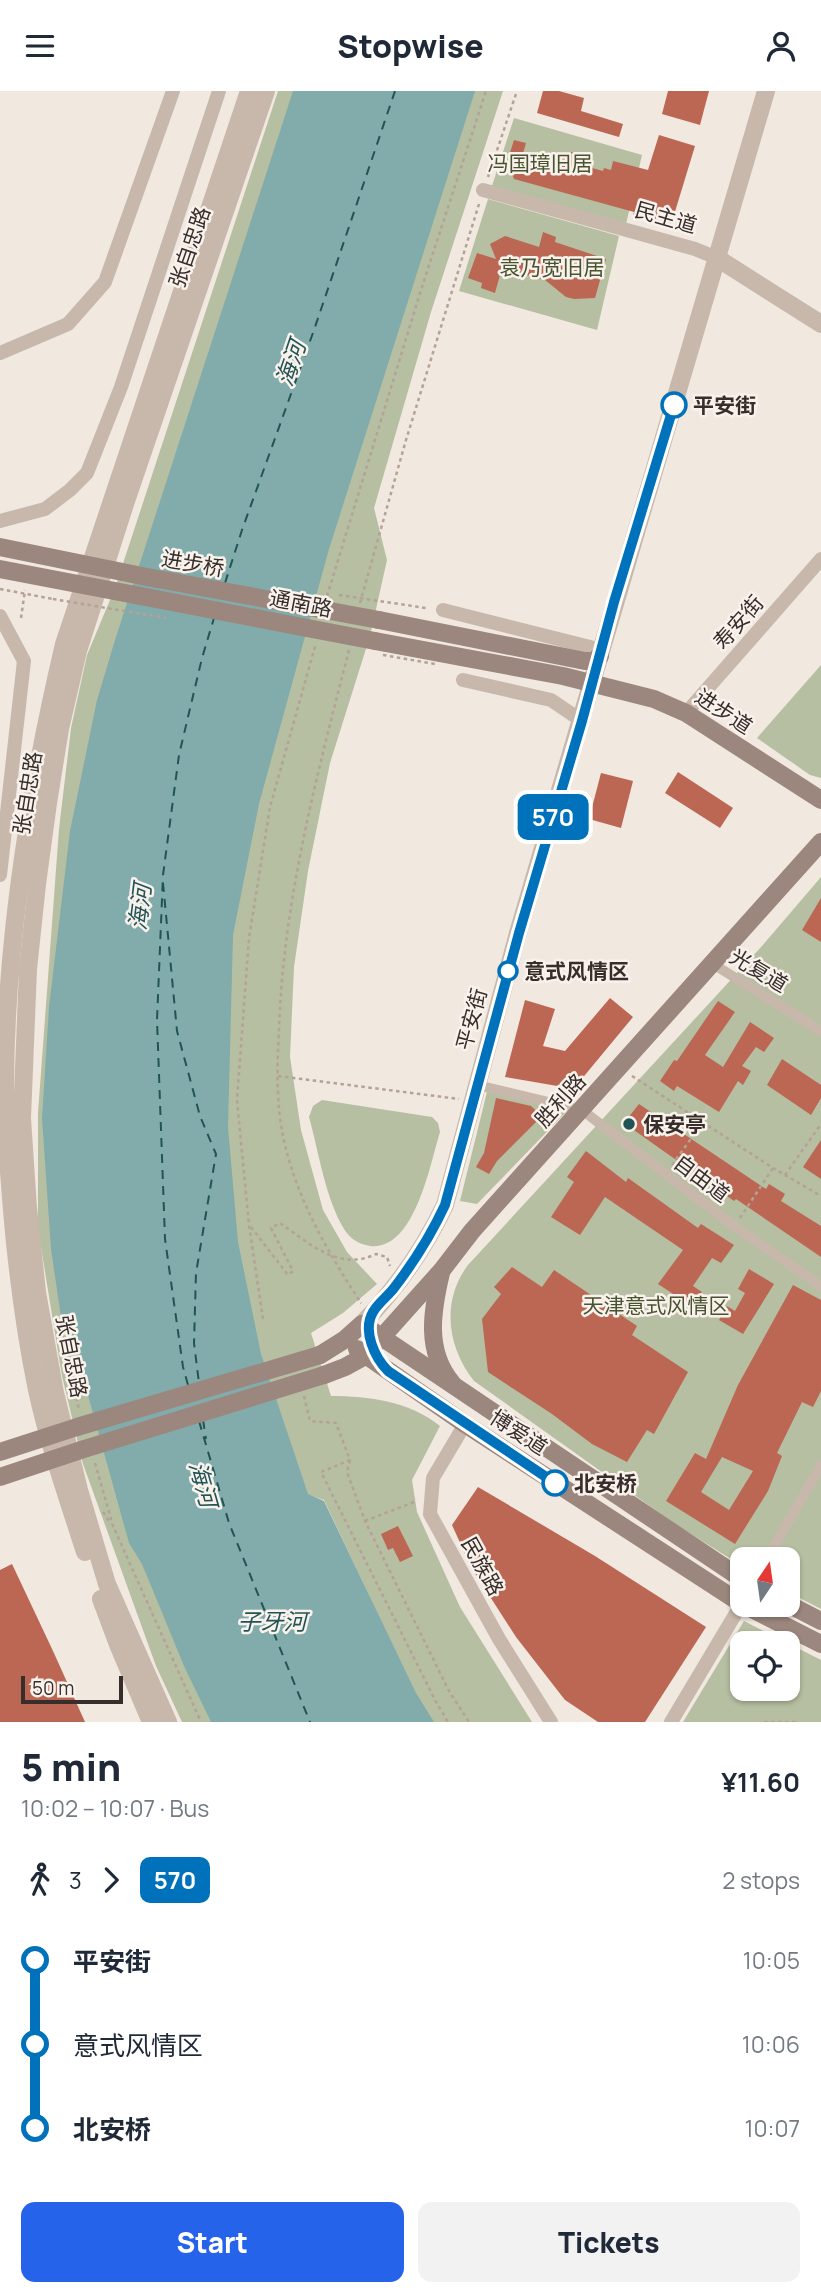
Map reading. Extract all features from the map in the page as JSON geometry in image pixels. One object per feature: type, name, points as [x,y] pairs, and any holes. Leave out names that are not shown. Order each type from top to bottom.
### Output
[{"type":"main road","name":"进步桥","points":[[0,547],[585,661],[593,661],[601,653]]},
{"type":"main road","name":"通南路","points":[[0,569],[593,683]]},
{"type":"main road","name":"进步道","points":[[593,683],[654,698],[686,713],[821,800]]},
{"type":"main road","name":"胜利路","points":[[301,1382],[345,1367],[370,1332],[442,1270],[472,1231],[821,842]]},
{"type":"main road","points":[[442,1270],[432,1313],[433,1342],[444,1372],[455,1388]]},
{"type":"main road","points":[[0,1452],[320,1355],[344,1340],[370,1332],[379,1360],[388,1371]]},
{"type":"main road","name":"博爱道","points":[[370,1332],[730,1571]]},
{"type":"main road","points":[[345,1367],[371,1366],[388,1371]]},
{"type":"main road","name":"博爱道","points":[[388,1371],[730,1596]]},
{"type":"main road","points":[[0,1477],[301,1382]]},
{"type":"main road","points":[[800,1610],[821,1621]]},
{"type":"main road","name":"博爱道","points":[[768,1617],[821,1644]]},
{"type":"street","points":[[0,353],[68,324],[105,282],[173,91]]},
{"type":"street","points":[[0,521],[45,509],[86,473],[121,387],[219,91]]},
{"type":"street","name":"张自忠路","points":[[151,1722],[119,1647],[88,1563],[37,1391],[14,1234],[8,1006],[20,882],[40,752],[64,644],[249,91]]},
{"type":"street","name":"张自忠路","points":[[9,1097],[60,729],[78,652],[125,504],[265,91]]},
{"type":"street","name":"平安街","points":[[370,1332],[393,1290],[431,1235],[445,1205],[519,933],[593,683],[614,602],[766,91]]},
{"type":"street","name":"民主道","points":[[483,190],[695,249],[718,258],[821,324]]},
{"type":"street","name":"寿安街","points":[[686,713],[821,559]]},
{"type":"street","points":[[443,610],[601,653]]},
{"type":"street","name":"张自忠路","points":[[0,616],[24,661],[0,875]]},
{"type":"street","points":[[463,680],[551,700],[582,721]]},
{"type":"street","name":"光复道","points":[[713,964],[821,1031]]},
{"type":"street","name":"自由道","points":[[475,1093],[582,1109],[734,1226],[821,1286]]},
{"type":"street","name":"张自忠路","points":[[9,1118],[28,1208],[37,1292],[55,1393],[79,1490],[107,1584],[168,1722]]},
{"type":"street","name":"民族路","points":[[465,1424],[433,1478],[430,1514],[499,1639],[551,1722]]},
{"type":"street","points":[[773,1547],[821,1465]]},
{"type":"street","points":[[671,1722],[734,1617]]},
{"type":"path","points":[[325,605],[331,578],[421,290],[486,91]]},
{"type":"path","points":[[360,604],[406,440],[483,190],[517,91]]},
{"type":"path","points":[[0,589],[53,599]]},
{"type":"path","points":[[263,1319],[249,1225],[237,1100],[249,938],[270,807],[318,632]]},
{"type":"path","points":[[351,642],[312,797],[291,898],[280,993],[277,1076],[283,1136],[305,1207],[370,1332]]},
{"type":"path","points":[[621,1067],[821,1196]]},
{"type":"path","points":[[277,1076],[475,1093]]},
{"type":"path","points":[[665,1174],[703,1122]]},
{"type":"path","points":[[785,1175],[821,1123]]},
{"type":"path","points":[[734,1226],[774,1168]]},
{"type":"path","points":[[249,1225],[288,1275],[293,1271],[271,1228],[280,1223],[330,1257],[368,1258],[376,1254],[387,1257],[393,1290]]},
{"type":"path","points":[[63,1336],[81,1415]]},
{"type":"path","points":[[301,1382],[310,1421],[336,1423],[350,1460],[347,1472],[365,1521],[449,1691],[469,1722]]},
{"type":"path","points":[[92,1452],[113,1526],[201,1722]]},
{"type":"path","points":[[350,1460],[321,1472],[448,1722]]},
{"type":"path","points":[[365,1521],[414,1501],[433,1478]]},
{"type":"path","points":[[102,1508],[105,1518],[113,1526]]},
{"type":"path","points":[[764,1722],[797,1722]]},
{"type":"green space","name":"子牙河","points":[[278,91],[503,91],[431,312],[374,508],[387,560],[370,636],[330,763],[308,871],[294,967],[290,1057],[301,1130],[323,1210],[347,1252],[377,1284],[343,1313],[311,1333],[331,1396],[388,1402],[415,1411],[440,1426],[412,1480],[417,1512],[460,1607],[532,1722],[182,1722],[156,1666],[83,1464],[62,1376],[38,1229],[38,1113],[59,829],[71,728],[87,655],[115,588]],"holes":[[[309,1495],[324,1500],[373,1604]]]},
{"type":"green space","name":"冯国璋旧居","points":[[514,118],[642,155],[626,224],[492,186]]},
{"type":"green space","name":"袁乃宽旧居","points":[[488,199],[619,236],[597,330],[459,291]]},
{"type":"green space","points":[[821,665],[821,778],[810,775],[757,738]]},
{"type":"green space","name":"天津意式风情区","points":[[821,877],[821,1609],[800,1598],[800,1547],[730,1547],[730,1558],[675,1524],[474,1381],[458,1354],[451,1324],[454,1294],[468,1265],[762,946]]},
{"type":"green space","points":[[487,1092],[567,1111],[477,1204],[460,1201]]},
{"type":"green space","points":[[322,1100],[432,1117],[438,1123],[440,1132],[418,1203],[399,1235],[386,1244],[370,1246],[355,1241],[346,1233],[337,1216],[327,1189],[309,1117],[313,1106]]},
{"type":"green space","points":[[744,1621],[764,1631],[738,1631]]},
{"type":"green space","points":[[730,1644],[730,1701],[800,1701],[800,1649],[821,1660],[821,1722],[683,1722]]},
{"type":"water","name":"子牙河","points":[[293,91],[475,91],[329,549],[259,804],[233,935],[228,1127],[238,1242],[261,1354],[308,1494],[324,1501],[416,1693],[434,1722],[211,1722],[184,1666],[142,1564],[129,1543],[73,1341],[61,1317],[51,1249],[42,1118],[49,1007],[70,831],[97,700]]},
{"type":"building","points":[[543,91],[559,91],[584,98],[581,111],[623,124],[619,137],[537,113]]},
{"type":"building","points":[[668,91],[709,91],[700,125],[662,114]]},
{"type":"building","points":[[659,135],[695,146],[670,228],[633,216],[634,212],[514,179],[507,162],[514,140],[526,143],[522,157],[542,162],[545,152],[570,159],[571,152],[585,155],[582,165],[603,171],[604,168],[611,170],[613,161],[648,170]]},
{"type":"building","points":[[543,232],[556,237],[555,242],[606,259],[595,298],[566,297],[545,280],[523,274],[500,275],[495,293],[481,288],[482,283],[468,278],[477,253],[496,259],[490,244],[505,236],[539,247]]},
{"type":"building","points":[[678,772],[733,808],[720,828],[665,793]]},
{"type":"building","points":[[601,773],[633,781],[621,828],[589,819]]},
{"type":"building","points":[[821,898],[821,942],[802,930]]},
{"type":"building","points":[[610,998],[633,1017],[580,1081],[569,1088],[505,1077],[525,1000],[555,1009],[543,1046],[565,1051]]},
{"type":"building","points":[[718,1001],[735,1012],[705,1055],[723,1067],[750,1022],[774,1038],[764,1052],[756,1047],[742,1066],[751,1071],[743,1085],[738,1081],[719,1112],[677,1086],[674,1091],[660,1081]]},
{"type":"building","points":[[782,1059],[821,1085],[821,1098],[811,1115],[767,1085]]},
{"type":"building","points":[[496,1098],[531,1106],[542,1116],[497,1161],[489,1174],[476,1167],[484,1153]]},
{"type":"building","points":[[639,1104],[766,1189],[769,1184],[785,1194],[781,1201],[821,1226],[821,1257],[736,1199],[734,1201],[624,1123]]},
{"type":"building","points":[[821,1140],[821,1179],[803,1167]]},
{"type":"building","points":[[586,1151],[626,1182],[628,1178],[698,1228],[701,1224],[734,1245],[721,1263],[712,1258],[693,1286],[702,1292],[693,1307],[658,1284],[683,1250],[605,1197],[580,1235],[551,1217],[574,1182],[567,1177]]},
{"type":"building","points":[[512,1267],[542,1287],[554,1270],[637,1326],[632,1335],[688,1372],[654,1434],[647,1430],[627,1462],[592,1444],[488,1372],[482,1319],[501,1294],[494,1287]]},
{"type":"building","points":[[749,1269],[774,1284],[743,1334],[719,1320],[727,1306],[735,1311],[745,1293],[738,1289]]},
{"type":"building","points":[[793,1285],[821,1300],[821,1391],[813,1407],[802,1402],[777,1453],[782,1456],[768,1491],[735,1544],[666,1501],[695,1453],[706,1459],[738,1385]],"holes":[[[722,1457],[753,1471],[729,1510],[701,1492]]]},
{"type":"building","points":[[478,1487],[595,1556],[706,1627],[645,1722],[598,1722],[565,1700],[516,1637],[471,1567],[452,1525]]},
{"type":"building","points":[[398,1526],[413,1556],[400,1562],[393,1548],[388,1550],[381,1534]]},
{"type":"building","points":[[12,1564],[85,1722],[0,1722],[0,1570]]},
{"type":"ferry route","points":[[225,583],[395,91]]},
{"type":"ferry route","points":[[188,1385],[183,1367],[165,1239],[157,1020],[163,875],[179,755],[214,618]]},
{"type":"ferry route","points":[[163,883],[177,1031],[200,1116],[216,1154],[196,1273],[194,1343],[199,1383]]},
{"type":"ferry route","points":[[203,1420],[206,1439]]},
{"type":"ferry route","points":[[199,1421],[229,1523],[310,1722]]},
{"type":"bus line","name":"570","points":[[555,1483],[388,1371],[372,1347],[371,1319],[372,1313],[393,1290],[431,1235],[445,1205],[519,933],[674,405]]},
{"type":"place","name":"平安街","points":[[674,405]]},
{"type":"place","name":"意式风情区","points":[[508,971]]},
{"type":"place","name":"保安亭","points":[[629,1124]]},
{"type":"place","name":"北安桥","points":[[555,1483]]},
{"type":"water label","name":"海河","points":[[290,363]]},
{"type":"water label","name":"海河","points":[[139,907]]},
{"type":"water label","name":"海河","points":[[204,1484]]}]
